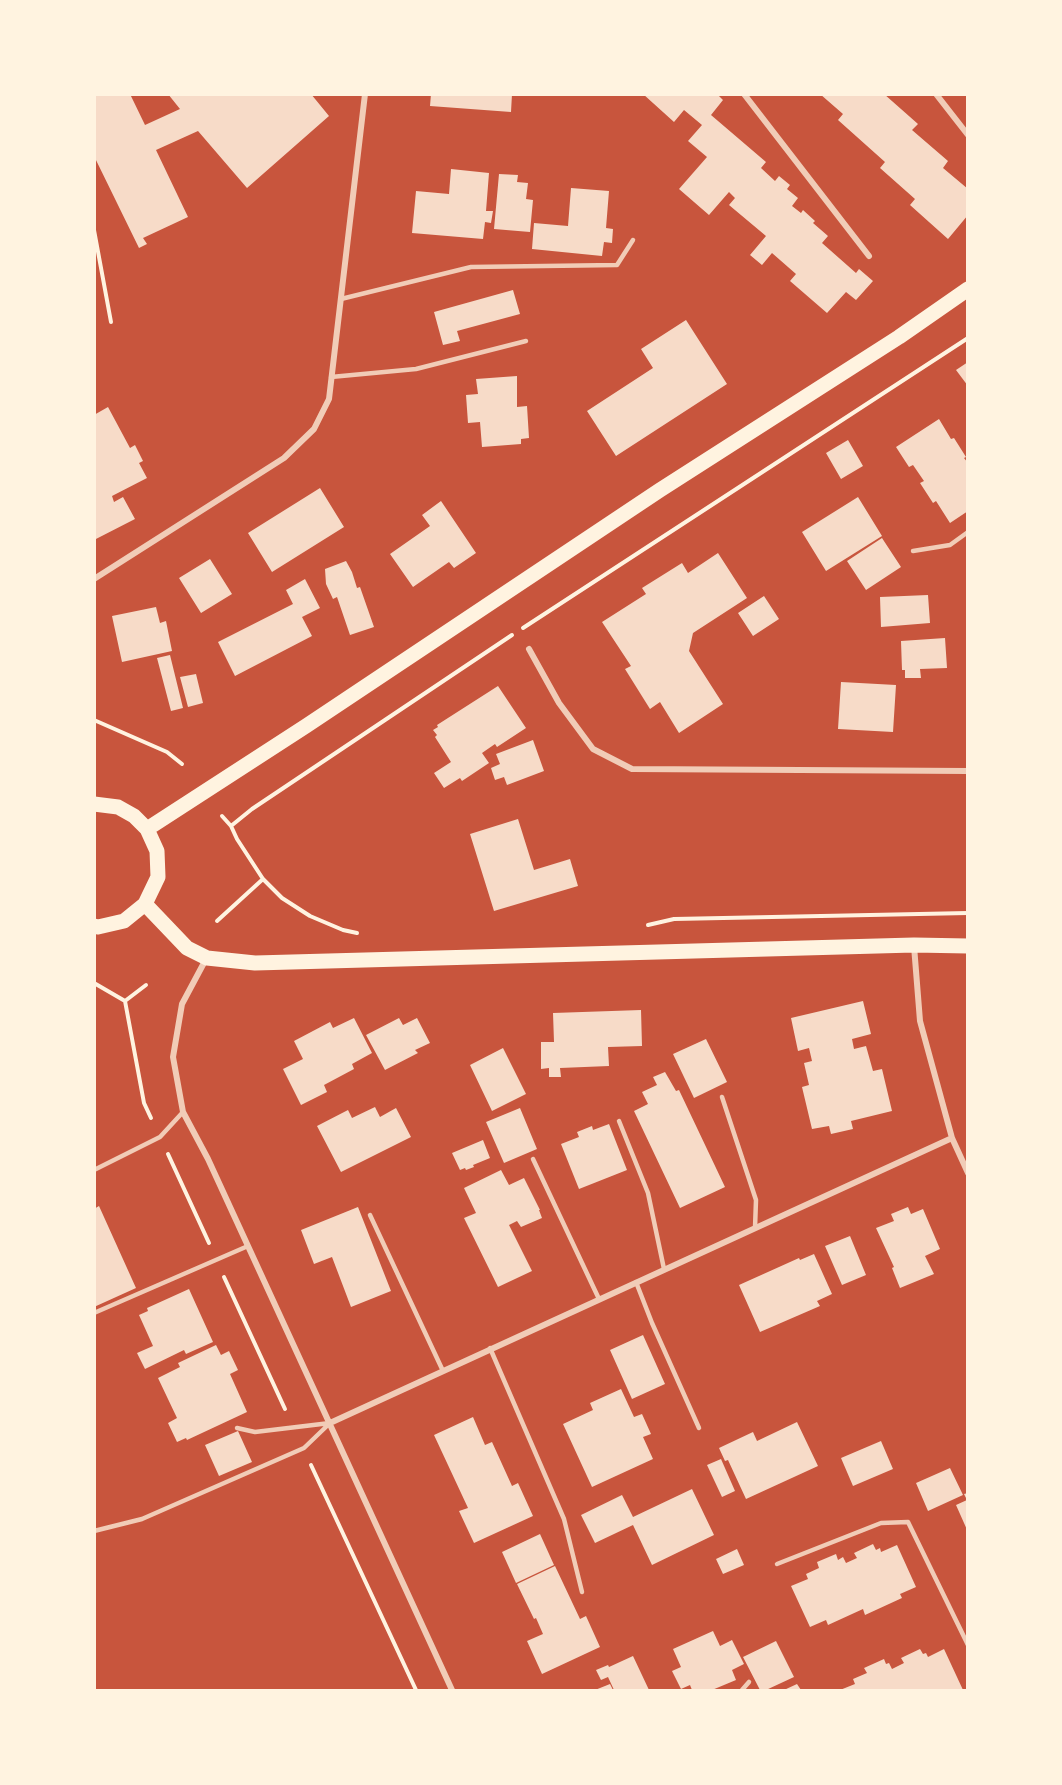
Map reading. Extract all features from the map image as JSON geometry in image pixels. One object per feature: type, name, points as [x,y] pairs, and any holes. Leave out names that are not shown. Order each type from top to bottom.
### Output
[{"type":"main road","points":[[147,829],[660,490],[899,337],[968,289]]},
{"type":"main road","points":[[94,804],[117,807],[134,816],[147,829],[157,851],[158,877],[145,904],[124,921],[94,926]]},
{"type":"main road","points":[[145,904],[187,948],[207,958],[255,963],[914,945],[968,946]]},
{"type":"street","points":[[94,579],[284,458],[314,429],[329,399],[365,94]]},
{"type":"street","points":[[744,94],[869,256]]},
{"type":"street","points":[[936,94],[968,135]]},
{"type":"street","points":[[529,649],[559,703],[593,749],[632,769],[968,771]]},
{"type":"street","points":[[914,945],[920,1022],[952,1138],[968,1173]]},
{"type":"street","points":[[207,958],[182,1004],[173,1057],[183,1112],[208,1159],[452,1690]]},
{"type":"street","points":[[330,1423],[952,1138]]},
{"type":"lane","points":[[341,299],[471,267],[617,265],[633,240]]},
{"type":"lane","points":[[332,377],[416,369],[526,341]]},
{"type":"lane","points":[[913,551],[950,545],[968,532]]},
{"type":"lane","points":[[722,1097],[756,1200],[755,1228]]},
{"type":"lane","points":[[94,1170],[160,1137],[183,1112]]},
{"type":"lane","points":[[620,1120],[648,1193],[664,1269]]},
{"type":"lane","points":[[533,1159],[599,1299]]},
{"type":"lane","points":[[370,1215],[443,1371]]},
{"type":"lane","points":[[94,1313],[248,1246]]},
{"type":"lane","points":[[636,1282],[699,1428]]},
{"type":"lane","points":[[490,1348],[564,1519],[582,1592]]},
{"type":"lane","points":[[237,1428],[255,1432],[330,1423]]},
{"type":"lane","points":[[94,1531],[142,1519],[304,1448],[330,1423]]},
{"type":"lane","points":[[777,1564],[881,1523],[908,1522],[968,1645]]},
{"type":"lane","points":[[742,1690],[748,1683]]},
{"type":"path","points":[[94,230],[111,322]]},
{"type":"path","points":[[94,720],[166,752],[182,764]]},
{"type":"path","points":[[222,816],[231,826]]},
{"type":"path","points":[[217,921],[263,879]]},
{"type":"path","points":[[94,983],[125,1001],[144,1103],[294,1427]]},
{"type":"path","points":[[125,1001],[146,985]]},
{"type":"path","points":[[304,1448],[416,1690]]},
{"type":"building","points":[[94,94],[130,94],[145,125],[180,109],[168,94],[311,94],[329,116],[247,188],[198,131],[156,150],[188,217],[143,238],[147,244],[139,248],[94,156]]},
{"type":"building","points":[[431,94],[512,94],[511,112],[430,106]]},
{"type":"building","points":[[643,94],[717,94],[723,100],[711,115],[766,162],[761,168],[775,181],[779,176],[790,185],[787,189],[798,198],[792,206],[801,213],[803,210],[815,221],[813,223],[828,236],[822,243],[856,273],[859,269],[873,281],[856,300],[846,292],[827,313],[790,281],[796,274],[772,253],[762,265],[750,255],[766,236],[729,205],[735,198],[729,192],[709,215],[679,189],[707,157],[688,141],[702,125],[684,110],[674,122]]},
{"type":"building","points":[[820,94],[884,94],[918,124],[912,130],[948,161],[943,168],[968,189],[968,215],[948,239],[910,205],[915,199],[880,168],[885,162],[838,120],[843,114]]},
{"type":"building","points":[[451,169],[489,173],[486,211],[493,211],[491,223],[485,222],[483,239],[412,233],[416,191],[449,194]]},
{"type":"building","points":[[499,174],[518,175],[517,182],[528,183],[526,199],[533,200],[530,232],[494,229]]},
{"type":"building","points":[[571,188],[609,191],[606,228],[613,229],[612,243],[604,242],[602,256],[532,249],[534,223],[568,226]]},
{"type":"building","points":[[513,290],[520,314],[457,331],[460,341],[443,345],[434,312]]},
{"type":"building","points":[[686,320],[727,384],[616,456],[587,411],[653,368],[641,349]]},
{"type":"building","points":[[968,362],[968,386],[956,370]]},
{"type":"building","points":[[517,376],[517,407],[527,406],[529,438],[521,439],[521,444],[482,447],[480,422],[468,423],[466,395],[478,394],[476,379]]},
{"type":"building","points":[[108,407],[130,448],[135,445],[143,461],[139,463],[147,478],[112,496],[114,502],[123,497],[135,519],[94,540],[94,415]]},
{"type":"building","points":[[939,419],[951,439],[954,438],[968,463],[968,511],[950,523],[936,501],[933,503],[920,483],[924,481],[913,465],[909,467],[896,447]]},
{"type":"building","points":[[848,440],[863,466],[841,479],[826,453]]},
{"type":"building","points":[[320,488],[344,527],[272,572],[248,533]]},
{"type":"building","points":[[858,497],[882,536],[826,571],[802,532]]},
{"type":"building","points":[[441,501],[476,553],[454,568],[449,562],[413,587],[390,554],[430,526],[422,515]]},
{"type":"building","points":[[882,538],[901,567],[866,590],[847,561]]},
{"type":"building","points":[[718,553],[747,598],[693,633],[689,651],[723,704],[679,733],[660,702],[650,709],[625,669],[631,666],[602,622],[646,594],[642,588],[682,563],[688,573]]},
{"type":"building","points":[[210,559],[232,594],[201,613],[179,578]]},
{"type":"building","points":[[346,561],[357,588],[360,587],[374,627],[350,635],[337,597],[333,599],[326,584],[325,569]]},
{"type":"building","points":[[305,579],[320,608],[302,617],[312,636],[235,676],[218,642],[293,604],[286,590]]},
{"type":"building","points":[[928,595],[930,623],[881,627],[880,597]]},
{"type":"building","points":[[764,596],[779,619],[753,636],[738,613]]},
{"type":"building","points":[[156,607],[160,623],[166,621],[172,651],[122,662],[112,616]]},
{"type":"building","points":[[945,638],[947,668],[920,669],[921,678],[905,678],[905,670],[902,670],[901,641]]},
{"type":"building","points":[[170,655],[183,708],[171,711],[157,658]]},
{"type":"building","points":[[196,674],[203,703],[188,707],[180,677]]},
{"type":"building","points":[[841,682],[896,685],[893,732],[838,729]]},
{"type":"building","points":[[498,686],[526,728],[497,747],[495,744],[482,753],[489,763],[462,781],[460,778],[444,788],[434,773],[451,762],[433,730],[438,727],[437,725]]},
{"type":"building","points":[[533,740],[544,771],[507,785],[504,777],[495,780],[491,768],[500,764],[496,754]]},
{"type":"building","points":[[518,819],[534,870],[570,859],[578,886],[494,911],[470,834]]},
{"type":"building","points":[[863,1001],[871,1034],[852,1039],[854,1049],[866,1046],[873,1071],[882,1069],[892,1111],[851,1121],[853,1129],[831,1134],[829,1126],[812,1129],[802,1087],[809,1085],[804,1063],[812,1061],[809,1048],[798,1051],[791,1018]]},
{"type":"building","points":[[641,1010],[642,1046],[608,1047],[609,1066],[560,1068],[561,1077],[549,1077],[549,1068],[541,1069],[541,1042],[554,1042],[553,1013]]},
{"type":"building","points":[[354,1018],[372,1053],[352,1064],[354,1069],[324,1085],[327,1092],[301,1105],[283,1069],[303,1059],[294,1041],[330,1022],[333,1028]]},
{"type":"building","points":[[399,1018],[403,1025],[417,1018],[430,1043],[415,1050],[418,1053],[385,1070],[366,1035]]},
{"type":"building","points":[[706,1039],[727,1082],[694,1098],[673,1054]]},
{"type":"building","points":[[503,1048],[526,1094],[492,1111],[470,1065]]},
{"type":"building","points":[[665,1072],[676,1091],[679,1090],[725,1187],[680,1208],[634,1111],[648,1104],[642,1092],[657,1085],[653,1077]]},
{"type":"building","points":[[375,1107],[380,1117],[396,1108],[411,1137],[341,1172],[317,1126],[348,1110],[352,1118]]},
{"type":"building","points":[[520,1108],[537,1149],[504,1163],[486,1122]]},
{"type":"building","points":[[609,1124],[627,1170],[579,1189],[561,1144],[579,1137],[577,1132],[592,1126],[593,1130]]},
{"type":"building","points":[[483,1140],[490,1158],[473,1165],[474,1167],[460,1170],[452,1153]]},
{"type":"building","points":[[501,1170],[509,1185],[524,1178],[542,1218],[521,1227],[517,1221],[509,1225],[532,1271],[498,1287],[464,1218],[476,1213],[464,1188]]},
{"type":"building","points":[[99,1206],[136,1288],[94,1307],[94,1209]]},
{"type":"building","points":[[358,1207],[391,1291],[351,1307],[332,1257],[314,1264],[301,1230]]},
{"type":"building","points":[[908,1207],[911,1214],[923,1209],[940,1249],[925,1256],[934,1274],[900,1288],[892,1268],[894,1267],[876,1228],[894,1221],[891,1214]]},
{"type":"building","points":[[850,1236],[866,1275],[842,1285],[825,1246]]},
{"type":"building","points":[[814,1254],[832,1294],[817,1301],[820,1306],[760,1332],[739,1285],[799,1258],[800,1260]]},
{"type":"building","points":[[189,1289],[213,1342],[186,1354],[184,1350],[145,1369],[137,1353],[153,1346],[139,1315],[148,1311],[147,1308]]},
{"type":"building","points":[[643,1335],[665,1384],[632,1399],[610,1350]]},
{"type":"building","points":[[216,1345],[221,1355],[229,1351],[238,1370],[230,1374],[247,1412],[187,1440],[186,1438],[177,1442],[168,1423],[177,1418],[158,1378],[180,1367],[178,1363]]},
{"type":"building","points":[[621,1389],[634,1417],[642,1414],[651,1434],[643,1437],[653,1459],[592,1487],[563,1424],[593,1410],[590,1403]]},
{"type":"building","points":[[473,1417],[485,1445],[492,1442],[512,1486],[518,1483],[533,1516],[474,1543],[459,1511],[468,1508],[434,1435]]},
{"type":"building","points":[[797,1422],[818,1466],[746,1499],[728,1460],[725,1461],[719,1448],[753,1432],[757,1441]]},
{"type":"building","points":[[238,1431],[252,1462],[219,1476],[205,1445]]},
{"type":"building","points":[[881,1441],[893,1469],[853,1486],[841,1458]]},
{"type":"building","points":[[721,1459],[735,1491],[722,1497],[707,1465]]},
{"type":"building","points":[[950,1468],[963,1495],[928,1511],[916,1483]]},
{"type":"building","points":[[692,1489],[714,1535],[652,1565],[633,1525],[595,1543],[581,1515],[622,1495],[633,1517]]},
{"type":"building","points":[[968,1493],[968,1532],[956,1505],[967,1500],[964,1494]]},
{"type":"building","points":[[540,1534],[554,1565],[516,1583],[502,1552]]},
{"type":"building","points":[[873,1544],[876,1550],[880,1548],[881,1552],[897,1545],[916,1587],[900,1594],[902,1598],[865,1615],[863,1609],[828,1625],[826,1620],[810,1627],[791,1586],[808,1579],[806,1574],[819,1568],[817,1562],[836,1554],[838,1560],[843,1557],[846,1563],[857,1558],[854,1553]]},
{"type":"building","points":[[737,1549],[744,1565],[723,1574],[716,1559]]},
{"type":"building","points":[[555,1566],[580,1619],[586,1616],[600,1647],[542,1674],[527,1641],[543,1634],[517,1584]]},
{"type":"building","points":[[713,1631],[720,1646],[732,1640],[744,1664],[732,1670],[736,1680],[712,1690],[692,1690],[690,1685],[681,1689],[672,1671],[681,1667],[673,1649]]},
{"type":"building","points":[[776,1641],[794,1677],[766,1690],[760,1690],[743,1657]]},
{"type":"building","points":[[920,1649],[928,1657],[944,1649],[963,1690],[840,1690],[855,1684],[853,1679],[867,1673],[864,1668],[884,1659],[892,1669],[904,1663],[901,1658]]},
{"type":"building","points":[[633,1656],[649,1690],[614,1690],[608,1677],[601,1680],[596,1670]]},
{"type":"building","points":[[610,1684],[613,1690],[595,1690]]},
{"type":"building","points":[[797,1684],[801,1690],[784,1690]]}]
